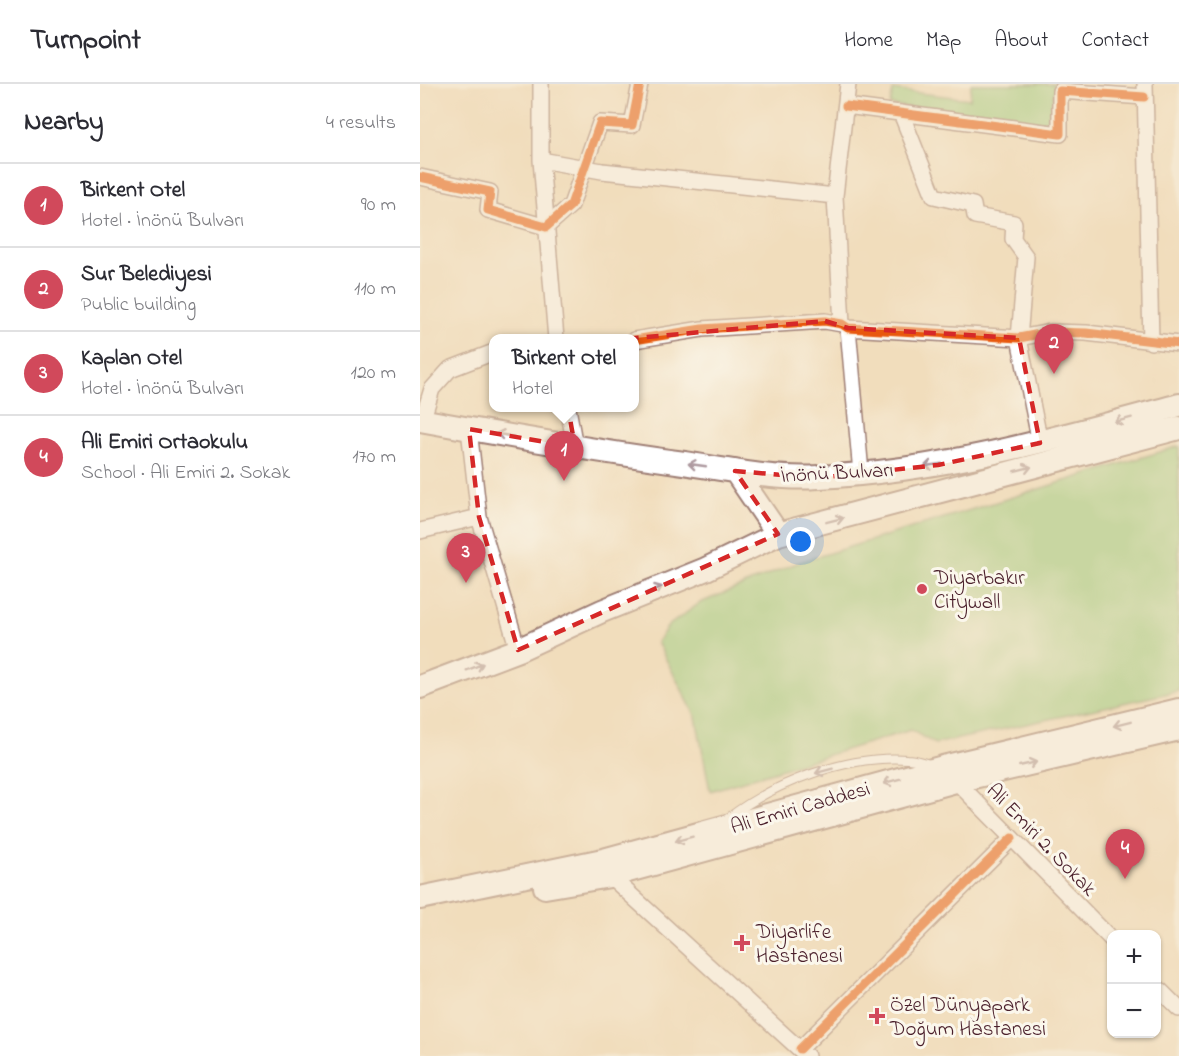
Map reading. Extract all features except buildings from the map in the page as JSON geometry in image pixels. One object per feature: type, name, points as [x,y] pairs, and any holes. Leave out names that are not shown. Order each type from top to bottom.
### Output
[{"type":"main road","name":"İnönü Bulvarı","points":[[421,420],[575,447],[776,477],[818,478],[939,465],[1040,443],[1179,405]]},
{"type":"main road","points":[[420,687],[518,650],[602,611],[706,569],[778,534],[1179,428]]},
{"type":"main road","points":[[735,471],[778,534]]},
{"type":"main road","name":"Ali Emiri Caddesi","points":[[420,898],[603,860],[950,774],[1179,710]]},
{"type":"main road","points":[[420,910],[610,876],[950,774],[1179,729]]},
{"type":"street","points":[[541,84],[541,160],[556,334]]},
{"type":"street","points":[[546,227],[571,205],[600,123],[633,125],[640,84]]},
{"type":"street","points":[[848,84],[835,196],[845,326],[861,474]]},
{"type":"street","points":[[846,106],[1060,134],[1060,92],[1144,90],[1151,342]]},
{"type":"street","points":[[901,112],[934,196],[973,205],[975,216],[1014,223],[1013,239],[1026,257],[1019,338],[1040,443]]},
{"type":"street","points":[[541,160],[602,171],[835,196]]},
{"type":"street","points":[[420,177],[490,192],[489,210],[546,227]]},
{"type":"street","points":[[639,339],[702,329],[825,321],[845,326],[1019,338],[1059,332],[1086,333],[1179,344]]},
{"type":"street","points":[[421,420],[432,389],[450,369],[489,354]]},
{"type":"street","points":[[569,412],[575,447]]},
{"type":"street","points":[[469,429],[479,517],[518,650]]},
{"type":"street","points":[[420,531],[479,517]]},
{"type":"street","name":"Ali Emiri 2. Sokak","points":[[950,774],[1107,935]]},
{"type":"street","points":[[610,876],[804,1053],[1012,838]]},
{"type":"street","points":[[1161,991],[1179,1009]]},
{"type":"highlighted area","points":[[825,321],[848,328],[1019,338],[1040,443],[938,465],[818,478],[735,471],[778,534],[518,650],[479,517],[469,429],[575,447],[557,345]]},
{"type":"green space","points":[[971,84],[1056,84],[1048,120],[1039,123],[890,105],[893,90],[970,99]]},
{"type":"green space","points":[[1179,446],[1179,691],[935,744],[911,730],[710,791],[696,717],[657,642],[668,626],[700,603],[797,563]]},
{"type":"cycle path","points":[[420,177],[490,192],[488,210],[546,227],[571,205],[600,123],[632,125],[640,84]]},
{"type":"cycle path","points":[[846,106],[1060,134],[1060,91],[1144,97]]},
{"type":"cycle path","points":[[639,339],[702,329],[825,321],[842,324],[848,328],[1019,338],[1050,332],[1086,333],[1179,344]]},
{"type":"cycle path","points":[[800,1049],[1012,838]]},
{"type":"place","name":"Sur Belediyesi","points":[[1054,374]]},
{"type":"place","name":"Birkent Otel","points":[[564,481]]},
{"type":"place","name":"Kaplan Otel","points":[[466,583]]},
{"type":"place","name":"Diyarbakır Citywall","points":[[922,589]]},
{"type":"place","name":"Ali Emiri Ortaokulu","points":[[1125,879]]},
{"type":"place","name":"Diyarlife Hastanesi","points":[[742,943]]},
{"type":"place","name":"Özel Dünyapark Doğum Hastanesi","points":[[877,1016]]}]
